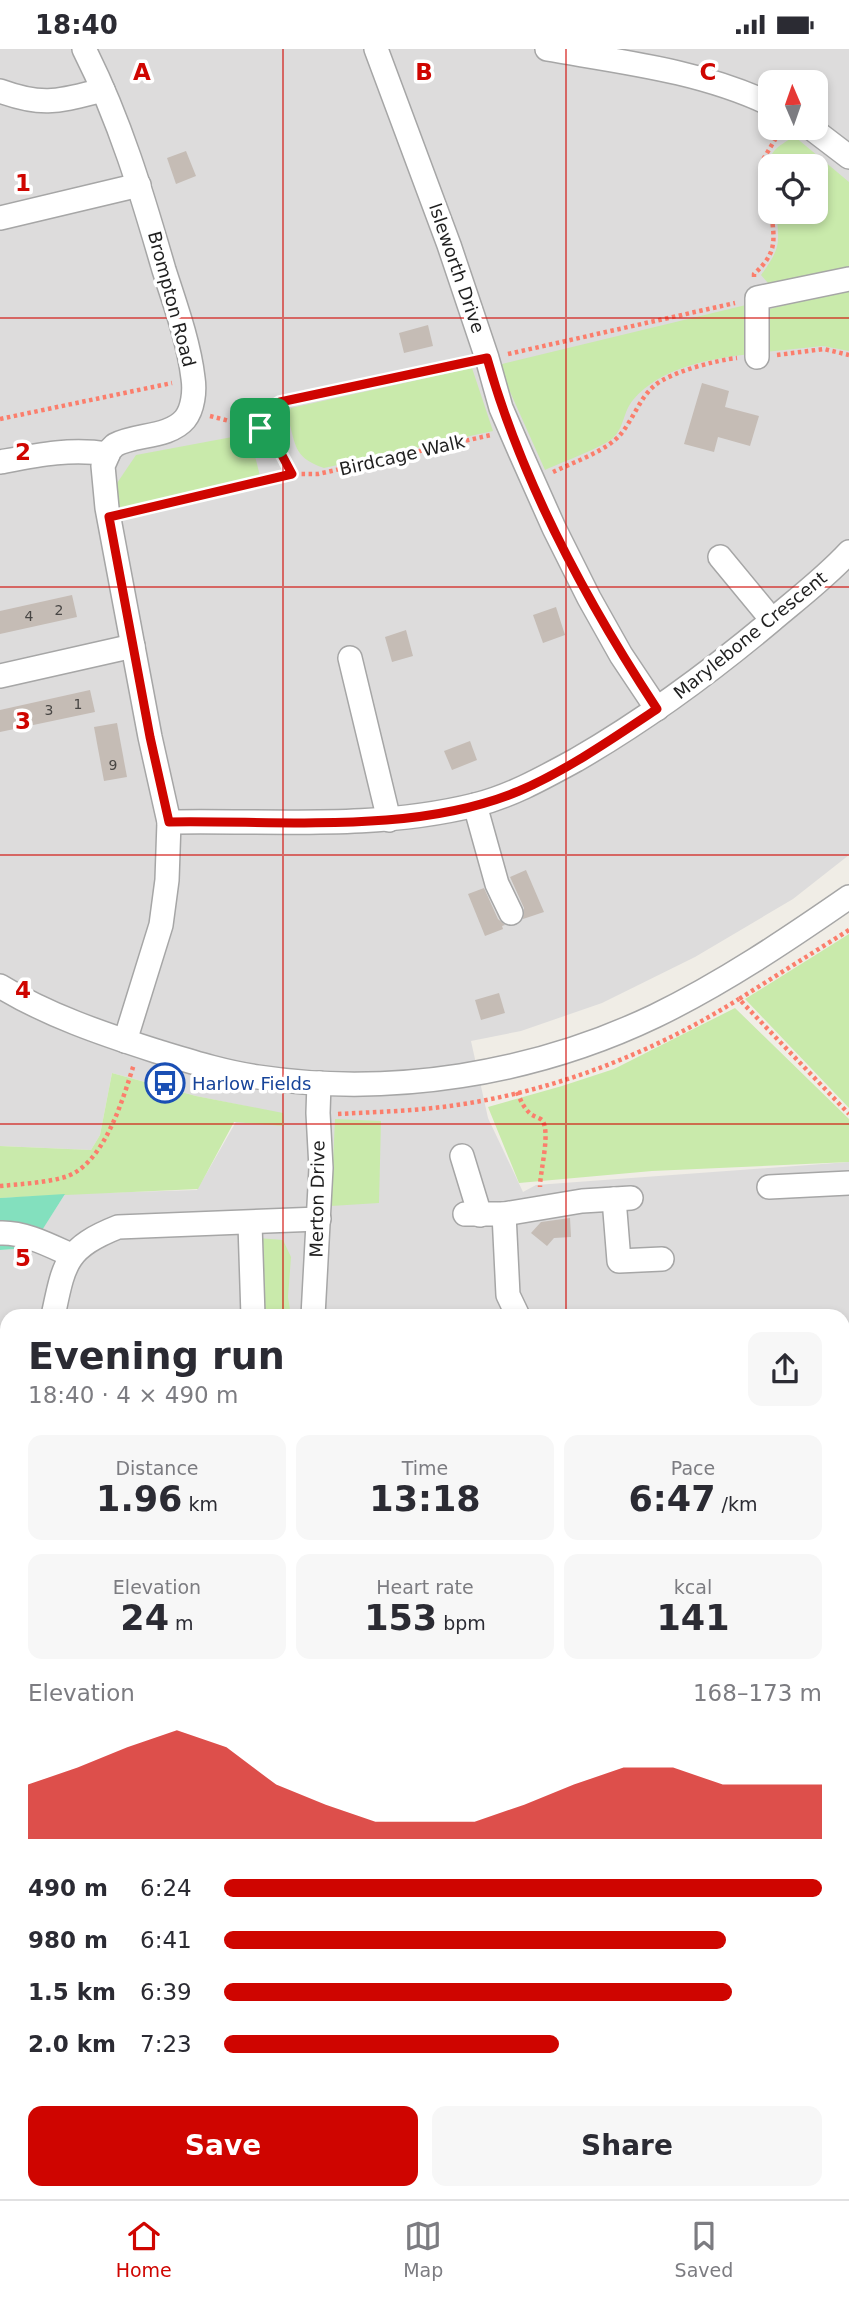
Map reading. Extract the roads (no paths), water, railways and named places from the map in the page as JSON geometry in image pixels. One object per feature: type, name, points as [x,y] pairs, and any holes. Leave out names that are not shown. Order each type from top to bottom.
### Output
[{"type":"street","name":"Brompton Road","points":[[84,49],[122,135],[139,185],[173,297],[194,391],[186,418],[175,427],[121,442],[108,454]]},
{"type":"street","name":"Isleworth Drive","points":[[376,49],[416,153],[510,430],[589,598],[621,655],[657,709]]},
{"type":"street","points":[[547,49],[675,72],[741,90],[758,98]]},
{"type":"street","points":[[0,91],[38,102],[58,101],[103,90]]},
{"type":"street","points":[[827,140],[849,157]]},
{"type":"street","points":[[0,218],[139,185]]},
{"type":"street","points":[[757,357],[757,298],[849,279]]},
{"type":"street","points":[[0,462],[56,451],[84,450],[108,454],[103,472],[109,517],[169,822],[167,880],[161,925],[132,1044]]},
{"type":"street","name":"Marylebone Crescent","points":[[169,822],[338,823],[389,820],[475,805],[519,791],[611,740],[657,709],[812,588],[849,552]]},
{"type":"street","points":[[720,557],[772,620]]},
{"type":"street","points":[[0,676],[133,646]]},
{"type":"street","points":[[350,658],[389,820]]},
{"type":"street","points":[[475,805],[497,884],[511,913]]},
{"type":"street","points":[[0,986],[56,1014],[132,1044],[202,1065],[258,1077],[319,1083],[376,1083],[463,1076],[600,1040],[656,1016],[715,983],[849,897]]},
{"type":"street","name":"Merton Drive","points":[[313,1309],[321,1168],[319,1083]]},
{"type":"street","points":[[462,1156],[472,1214],[504,1215],[548,1206],[623,1198],[619,1261],[662,1259]]},
{"type":"street","points":[[769,1187],[849,1183]]},
{"type":"street","points":[[504,1215],[508,1295],[515,1309]]},
{"type":"street","points":[[54,1309],[60,1282],[71,1255],[94,1237],[118,1227],[250,1224],[319,1219]]},
{"type":"street","points":[[250,1224],[253,1309]]},
{"type":"street","points":[[0,1233],[43,1242],[71,1255]]},
{"type":"place","name":"Harlow Fields","points":[[165,1083]]}]
